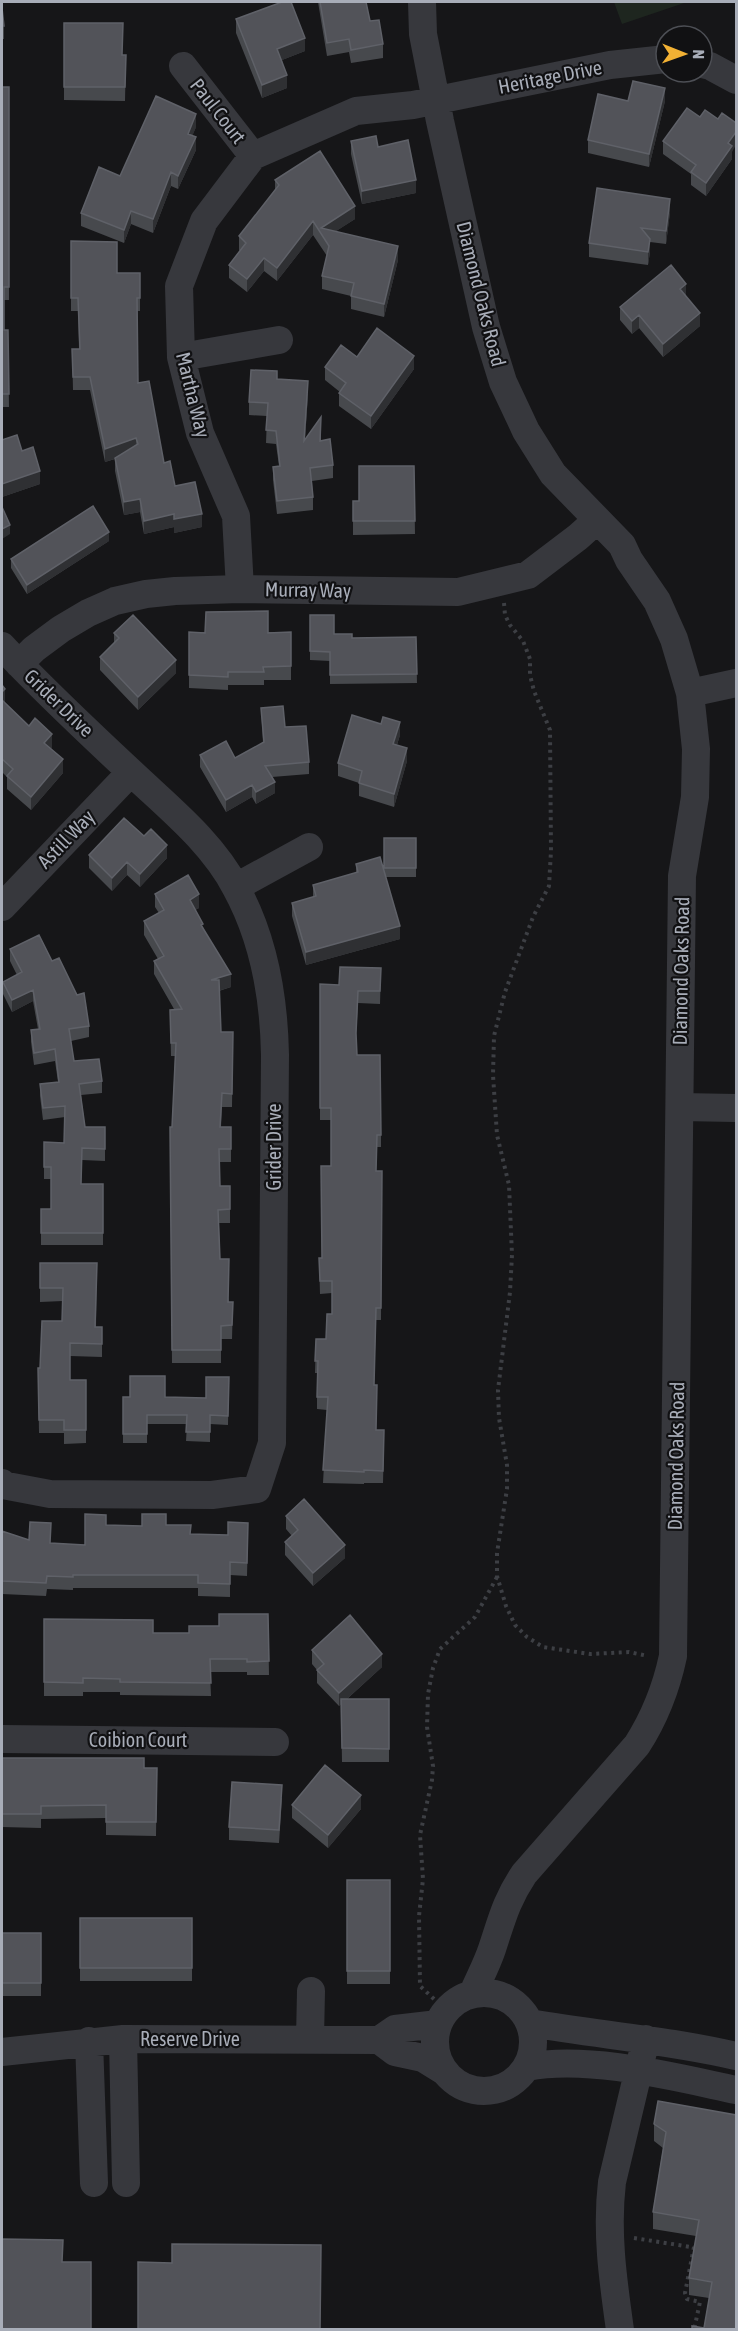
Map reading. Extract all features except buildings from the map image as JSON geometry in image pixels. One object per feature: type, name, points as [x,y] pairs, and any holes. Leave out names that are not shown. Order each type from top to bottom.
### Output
[{"type":"street","name":"Diamond Oaks Road","points":[[422,2],[423,34],[436,101],[486,327],[503,382],[526,431],[554,474],[621,545],[657,601],[675,639],[690,693],[696,749],[695,785],[682,876],[673,1656],[667,1685],[647,1730],[622,1763],[524,1874],[503,1911],[492,1949],[473,1993]]},
{"type":"street","name":"Heritage Drive","points":[[436,101],[610,65],[654,60]]},
{"type":"street","name":"Paul Court","points":[[183,66],[253,156]]},
{"type":"street","points":[[714,68],[736,80]]},
{"type":"street","name":"Martha Way","points":[[240,589],[236,516],[200,433],[181,357],[180,286],[204,221],[253,156],[356,111],[436,101]]},
{"type":"street","points":[[181,357],[279,340]]},
{"type":"street","name":"Murray Way","points":[[10,655],[33,649],[88,613],[115,602],[146,594],[240,589],[458,592],[528,575],[597,520]]},
{"type":"street","name":"Grider Drive","points":[[2,1483],[2,1485],[50,1494],[212,1495],[257,1489],[272,1443],[274,1016],[266,971],[254,929],[236,887],[200,839],[178,815],[10,655]]},
{"type":"street","points":[[690,693],[736,684]]},
{"type":"street","name":"Astill Way","points":[[2,907],[131,772]]},
{"type":"street","points":[[236,887],[309,847]]},
{"type":"street","points":[[680,1107],[736,1108]]},
{"type":"street","name":"Coibion Court","points":[[2,1739],[275,1742]]},
{"type":"street","name":"Diamond Oaks Road","points":[[492,1949],[502,1996]]},
{"type":"street","points":[[310,2039],[311,1991]]},
{"type":"street","points":[[527,2067],[533,2045],[530,2023],[524,2011],[514,2002],[490,1992],[473,1993],[458,1999],[442,2017],[434,2040],[437,2056],[444,2071],[456,2083],[471,2090],[487,2092],[502,2088],[527,2067],[550,2062],[638,2070],[736,2090]]},
{"type":"street","name":"Reserve Drive","points":[[2,2052],[123,2039],[380,2040],[395,2029],[442,2017]]},
{"type":"street","points":[[530,2023],[574,2031],[646,2039],[736,2056]]},
{"type":"street","points":[[123,2039],[126,2183]]},
{"type":"street","points":[[620,2330],[610,2262],[612,2182],[646,2039]]},
{"type":"street","name":"Reserve Drive","points":[[380,2040],[395,2052],[423,2058],[444,2071]]},
{"type":"street","points":[[89,2041],[94,2183]]},
{"type":"path","points":[[501,582],[505,615],[523,641],[530,659],[530,675],[534,691],[550,730],[551,851],[549,886],[533,917],[505,992],[494,1036],[493,1075],[497,1135],[508,1185],[512,1255],[510,1292],[498,1390],[499,1418],[507,1465],[507,1489],[497,1553],[497,1576],[506,1606],[515,1625],[526,1637],[543,1647],[590,1654],[629,1652],[645,1656],[673,1656]]},
{"type":"path","points":[[442,2017],[420,1986],[419,1976],[421,1963],[419,1916],[423,1879],[420,1835],[433,1766],[427,1727],[428,1694],[433,1668],[440,1649],[475,1617],[497,1576]]},
{"type":"path","points":[[609,2234],[704,2249]]},
{"type":"path","points":[[694,2247],[686,2293],[687,2300],[700,2302],[694,2330]]},
{"type":"shaded area","points":[[614,2],[687,2],[622,24]]}]
